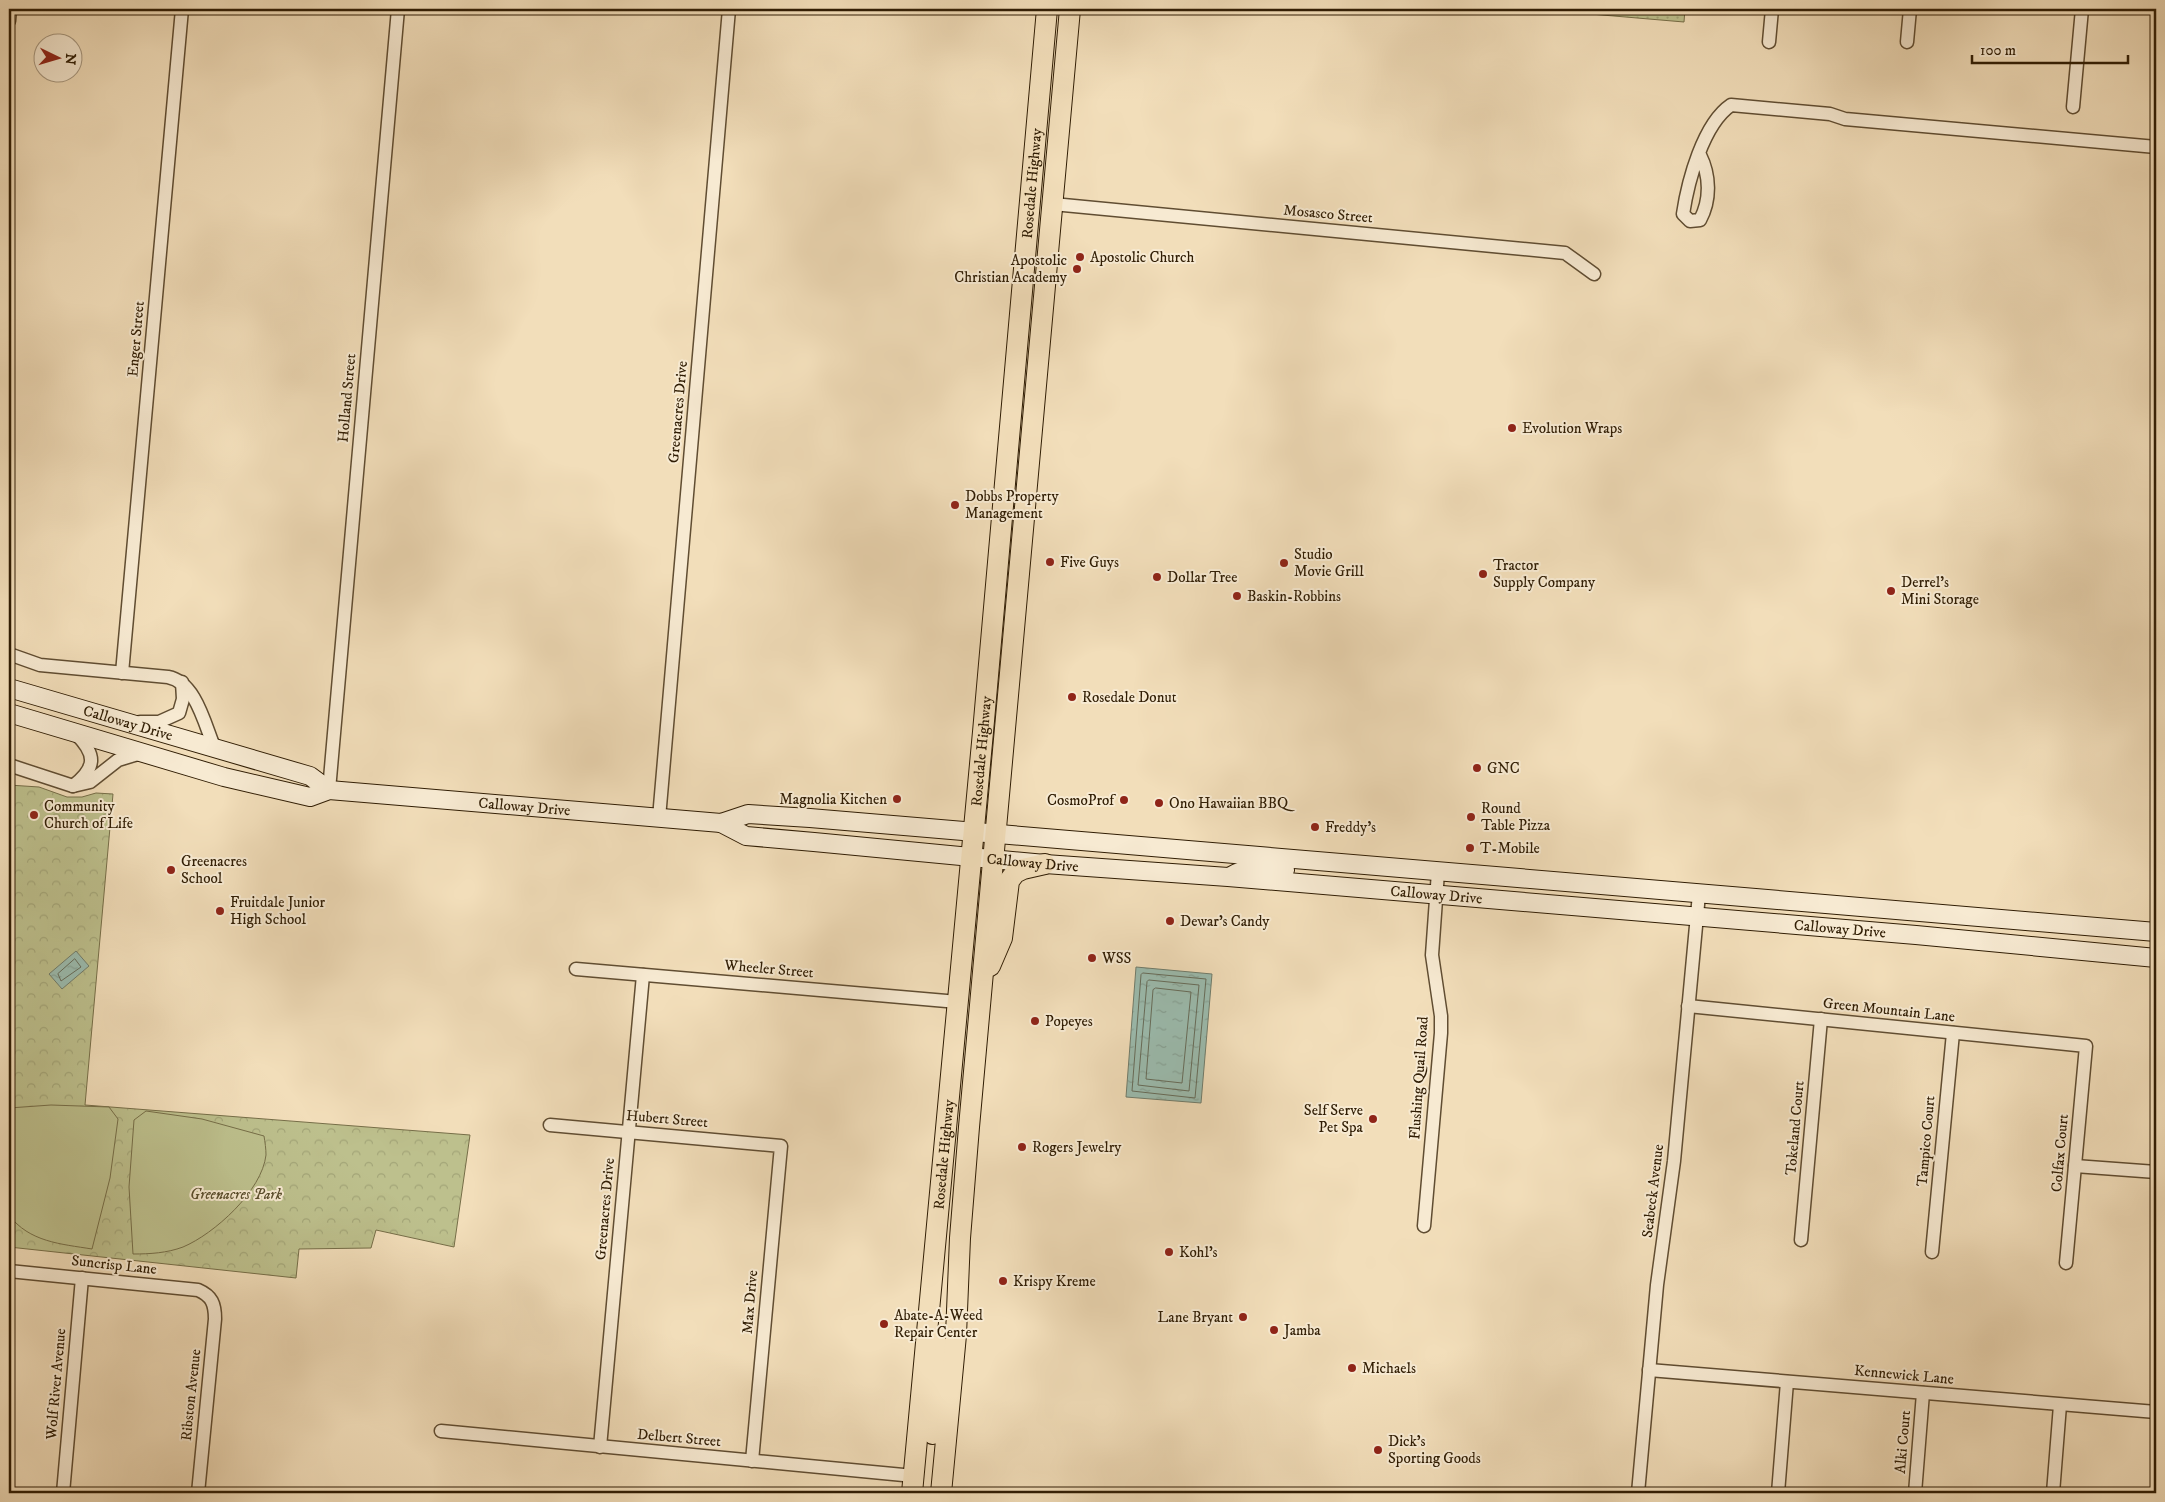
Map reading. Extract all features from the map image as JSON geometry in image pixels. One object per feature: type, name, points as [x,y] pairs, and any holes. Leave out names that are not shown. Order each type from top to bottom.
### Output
[{"type":"main road","name":"Rosedale Highway","points":[[913,1484],[972,857],[1047,9]]},
{"type":"main road","name":"Rosedale Highway","points":[[942,1491],[956,1335],[963,1201],[1070,9]]},
{"type":"main road","points":[[1028,220],[1033,294],[1021,427],[1030,445]]},
{"type":"main road","points":[[1008,446],[1018,453],[1019,459],[1015,523],[1020,557]]},
{"type":"main road","name":"Calloway Drive","points":[[9,688],[310,776],[328,790]]},
{"type":"main road","name":"Calloway Drive","points":[[9,713],[224,777],[310,797],[328,790],[721,823],[746,836],[1045,864],[1228,877],[1916,935],[2156,958]]},
{"type":"main road","name":"Calloway Drive","points":[[721,823],[748,814],[996,832],[1438,872],[2156,932]]},
{"type":"main road","points":[[1228,877],[1242,869],[1253,867],[1307,872],[1345,863]]},
{"type":"main road","points":[[981,1002],[989,969],[1002,938],[1009,881],[1015,873],[1023,869],[1045,864]]},
{"type":"main road","points":[[1822,927],[1852,919],[1914,922],[1922,913]]},
{"type":"main road","points":[[1916,935],[1948,928],[1996,931],[2009,929],[2018,921]]},
{"type":"main road","points":[[928,1327],[936,1341],[938,1355],[933,1438],[934,1460],[942,1491]]},
{"type":"street","points":[[9,21],[10,9]]},
{"type":"street","name":"Enger Street","points":[[122,672],[182,9]]},
{"type":"street","name":"Holland Street","points":[[328,790],[398,9]]},
{"type":"street","name":"Greenacres Drive","points":[[659,818],[729,9]]},
{"type":"street","points":[[1769,42],[1772,9]]},
{"type":"street","points":[[1907,42],[1910,9]]},
{"type":"street","points":[[2073,107],[2082,9]]},
{"type":"street","points":[[1700,155],[1709,130],[1721,112],[1731,105],[1830,114],[1845,119],[2156,147]]},
{"type":"street","name":"Mosasco Street","points":[[1052,204],[1565,253],[1594,274]]},
{"type":"street","points":[[9,654],[40,665],[168,677],[182,682],[196,704],[215,749]]},
{"type":"street","points":[[128,722],[159,722],[179,713],[183,699],[182,682]]},
{"type":"street","points":[[73,731],[90,748],[92,762],[86,776],[73,786]]},
{"type":"street","points":[[9,765],[73,786],[90,782],[118,760],[141,752]]},
{"type":"street","name":"Flushing Quail Road","points":[[1424,1226],[1441,1033],[1432,955],[1438,872]]},
{"type":"street","name":"Seabeck Avenue","points":[[1638,1493],[1657,1285],[1674,1161],[1699,894]]},
{"type":"street","name":"Wheeler Street","points":[[576,969],[958,1002]]},
{"type":"street","name":"Greenacres Drive","points":[[600,1447],[643,975]]},
{"type":"street","name":"Green Mountain Lane","points":[[1688,1006],[2086,1046]]},
{"type":"street","name":"Tokeland Court","points":[[1801,1240],[1821,1019]]},
{"type":"street","name":"Tampico Court","points":[[1932,1252],[1952,1032]]},
{"type":"street","name":"Colfax Court","points":[[2066,1263],[2086,1046]]},
{"type":"street","name":"Hubert Street","points":[[550,1125],[781,1146]]},
{"type":"street","name":"Max Drive","points":[[752,1461],[781,1146]]},
{"type":"street","points":[[2075,1166],[2156,1172]]},
{"type":"street","name":"Suncrisp Lane","points":[[9,1271],[198,1290],[207,1294],[212,1300]]},
{"type":"street","name":"Wolf River Avenue","points":[[63,1493],[82,1278]]},
{"type":"street","name":"Ribston Avenue","points":[[198,1493],[215,1319],[212,1300]]},
{"type":"street","name":"Kennewick Lane","points":[[1649,1370],[2156,1412]]},
{"type":"street","points":[[1778,1493],[1787,1382]]},
{"type":"street","name":"Alki Court","points":[[1915,1493],[1923,1393]]},
{"type":"street","points":[[2052,1493],[2060,1405]]},
{"type":"street","name":"Delbert Street","points":[[441,1431],[752,1461],[913,1484]]},
{"type":"green space","points":[[1532,9],[1685,9],[1684,22]]},
{"type":"green space","name":"Greenacres Park","points":[[9,785],[39,787],[67,797],[82,797],[96,793],[113,794],[85,1105],[470,1135],[454,1247],[376,1230],[371,1248],[299,1249],[296,1278],[9,1247]]},
{"type":"green space","points":[[51,1105],[109,1107],[118,1119],[110,1178],[92,1249],[57,1243],[36,1236],[17,1224],[9,1215],[9,1108]]},
{"type":"green space","points":[[146,1111],[202,1119],[264,1136],[266,1155],[263,1169],[256,1183],[235,1210],[222,1222],[183,1247],[158,1253],[133,1254],[129,1187],[134,1120]]},
{"type":"water","points":[[76,951],[89,966],[62,989],[49,974]]},
{"type":"water","points":[[1136,967],[1212,974],[1201,1103],[1126,1097]]},
{"type":"place","name":"Apostolic Church","points":[[1080,257]]},
{"type":"place","name":"Apostolic Christian Academy","points":[[1077,269]]},
{"type":"place","name":"Evolution Wraps","points":[[1512,428]]},
{"type":"place","name":"Dobbs Property Management","points":[[955,505]]},
{"type":"place","name":"Five Guys","points":[[1050,562]]},
{"type":"place","name":"Studio Movie Grill","points":[[1284,563]]},
{"type":"place","name":"Tractor Supply Company","points":[[1483,574]]},
{"type":"place","name":"Dollar Tree","points":[[1157,577]]},
{"type":"place","name":"Derrel's Mini Storage","points":[[1891,591]]},
{"type":"place","name":"Baskin-Robbins","points":[[1237,596]]},
{"type":"place","name":"Rosedale Donut","points":[[1072,697]]},
{"type":"place","name":"GNC","points":[[1477,768]]},
{"type":"place","name":"Magnolia Kitchen","points":[[897,799]]},
{"type":"place","name":"CosmoProf","points":[[1124,800]]},
{"type":"place","name":"Ono Hawaiian BBQ","points":[[1159,803]]},
{"type":"place","name":"Community Church of Life","points":[[34,815]]},
{"type":"place","name":"Round Table Pizza","points":[[1471,817]]},
{"type":"place","name":"Freddy's","points":[[1315,827]]},
{"type":"place","name":"T-Mobile","points":[[1470,848]]},
{"type":"place","name":"Greenacres School","points":[[171,870]]},
{"type":"place","name":"Fruitdale Junior High School","points":[[220,911]]},
{"type":"place","name":"Dewar's Candy","points":[[1170,921]]},
{"type":"place","name":"WSS","points":[[1092,958]]},
{"type":"place","name":"Popeyes","points":[[1035,1021]]},
{"type":"place","name":"Self Serve Pet Spa","points":[[1373,1119]]},
{"type":"place","name":"Rogers Jewelry","points":[[1022,1147]]},
{"type":"place","name":"Kohl's","points":[[1169,1252]]},
{"type":"place","name":"Krispy Kreme","points":[[1003,1281]]},
{"type":"place","name":"Lane Bryant","points":[[1243,1317]]},
{"type":"place","name":"Abate-A-Weed Repair Center","points":[[884,1324]]},
{"type":"place","name":"Jamba","points":[[1274,1330]]},
{"type":"place","name":"Michaels","points":[[1352,1368]]},
{"type":"place","name":"Dick's Sporting Goods","points":[[1378,1450]]}]
